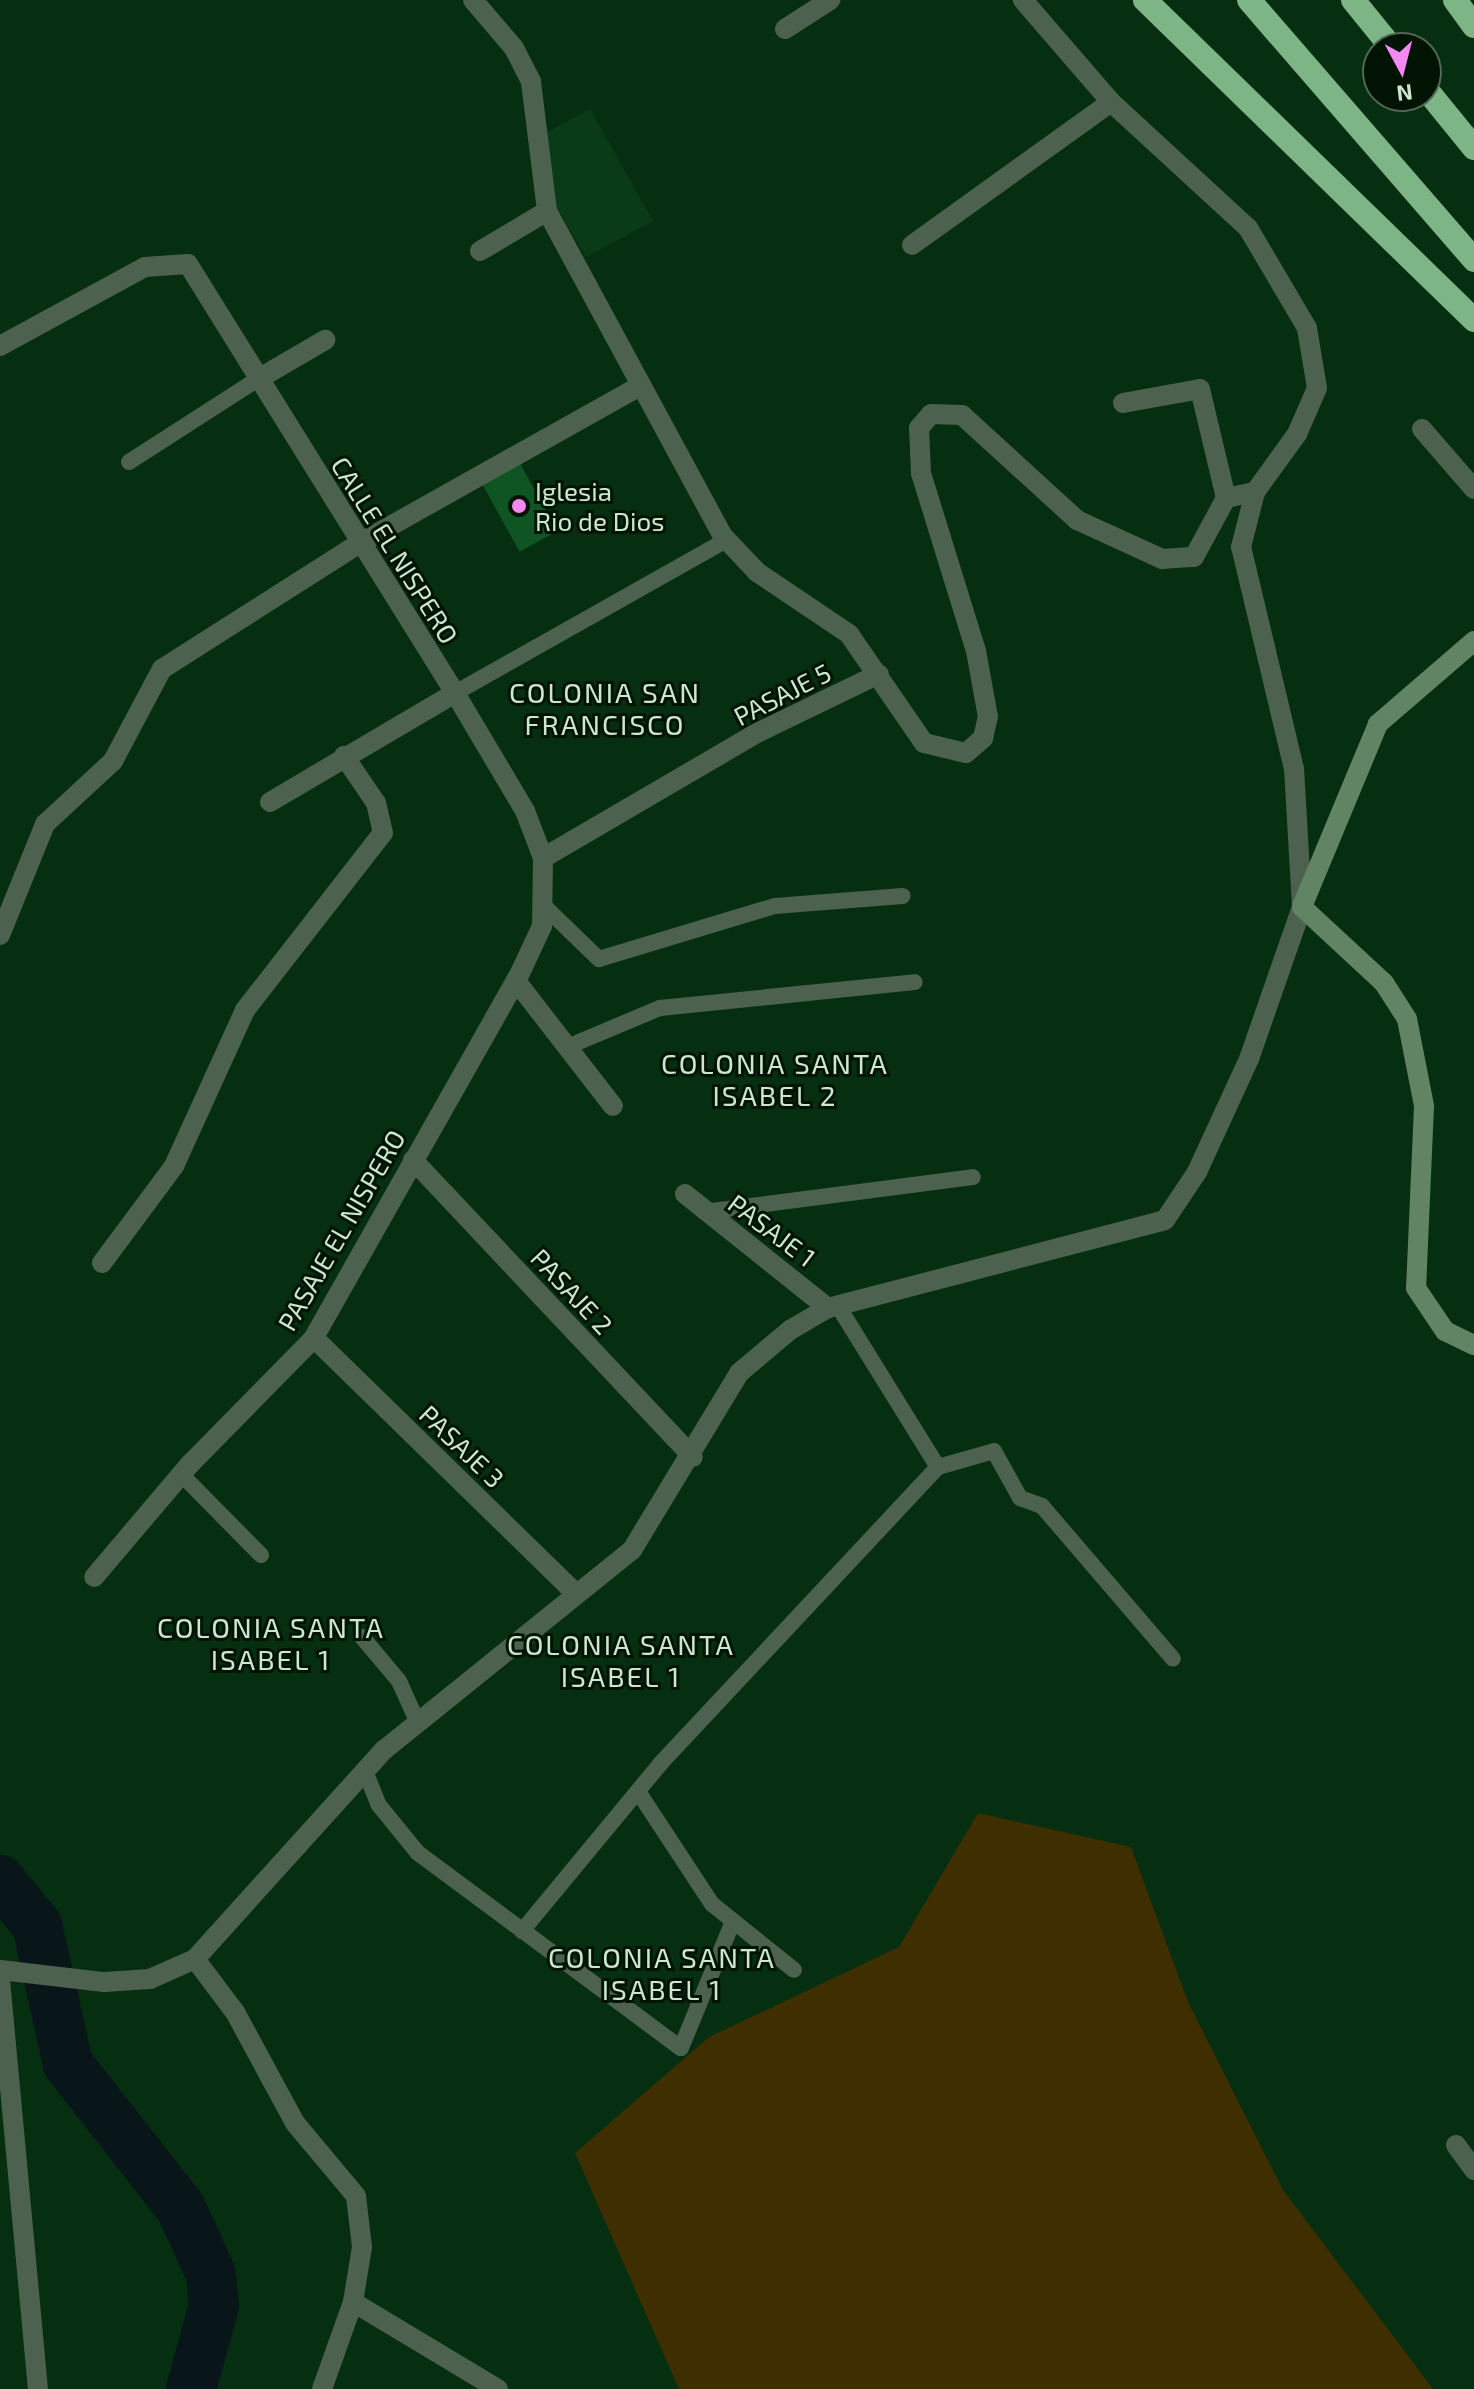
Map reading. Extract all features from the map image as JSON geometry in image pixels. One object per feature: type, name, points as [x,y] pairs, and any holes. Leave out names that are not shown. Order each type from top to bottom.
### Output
[{"type":"highway","points":[[1145,0],[1474,320]]},
{"type":"highway","points":[[1249,0],[1474,260]]},
{"type":"highway","points":[[1353,0],[1379,32]]},
{"type":"highway","points":[[1455,0],[1474,26]]},
{"type":"highway","points":[[1442,109],[1474,148]]},
{"type":"street","points":[[473,0],[514,48],[531,82],[547,211],[726,540],[768,580],[849,634],[924,743],[966,753],[983,738],[988,717],[976,651],[921,473],[919,428],[931,414],[962,415],[1077,520],[1162,559],[1194,557],[1226,498],[1200,389],[1123,403]]},
{"type":"street","points":[[785,29],[830,0]]},
{"type":"street","points":[[1023,0],[1111,102],[1248,228],[1307,328],[1317,388],[1297,434],[1255,492],[1241,547],[1294,769],[1302,907],[1384,983],[1407,1019],[1424,1106],[1416,1288],[1445,1331],[1474,1345]]},
{"type":"street","points":[[912,245],[1111,102]]},
{"type":"street","points":[[480,251],[547,211]]},
{"type":"street","name":"CALLE EL NISPERO","points":[[0,346],[145,267],[176,261],[197,272],[258,379],[455,693],[525,811],[543,858]]},
{"type":"street","points":[[258,379],[325,340]]},
{"type":"street","points":[[0,935],[45,824],[113,761],[162,669],[360,543],[641,385]]},
{"type":"street","points":[[1422,429],[1474,489]]},
{"type":"street","points":[[1226,498],[1255,492]]},
{"type":"street","points":[[0,1970],[24,1977],[69,1980],[150,1979],[195,1959],[365,1771],[574,1592],[632,1550],[693,1457],[739,1373],[833,1307],[1165,1220],[1197,1172],[1249,1059],[1302,907],[1378,724],[1474,641]]},
{"type":"street","name":"PASAJE 5","points":[[543,858],[759,732],[879,674]]},
{"type":"street","points":[[270,802],[455,693]]},
{"type":"street","points":[[102,1263],[174,1166],[245,1010],[383,833],[376,803],[344,756]]},
{"type":"street","name":"PASAJE EL NISPERO","points":[[94,1577],[181,1474],[314,1338],[516,981],[542,926],[543,858]]},
{"type":"street","points":[[516,981],[613,1106]]},
{"type":"street","name":"PASAJE 2","points":[[413,1160],[693,1457]]},
{"type":"street","name":"PASAJE 1","points":[[685,1194],[704,1212],[833,1307]]},
{"type":"street","name":"PASAJE 3","points":[[314,1338],[574,1592]]},
{"type":"street","points":[[195,1959],[235,2012],[295,2123],[356,2196],[362,2247],[353,2302],[322,2389]]},
{"type":"street","points":[[0,1980],[38,2389]]},
{"type":"street","points":[[1456,2145],[1474,2170]]},
{"type":"street","points":[[353,2302],[498,2389]]},
{"type":"lane","points":[[129,462],[258,379]]},
{"type":"lane","points":[[455,693],[726,540]]},
{"type":"lane","points":[[543,905],[599,959],[775,906],[903,896]]},
{"type":"lane","points":[[567,1047],[660,1008],[915,982]]},
{"type":"lane","points":[[704,1212],[973,1177]]},
{"type":"lane","points":[[833,1307],[938,1467]]},
{"type":"lane","points":[[522,1931],[639,1793],[938,1467],[994,1451],[1020,1498],[1042,1506],[1173,1659]]},
{"type":"lane","points":[[181,1474],[261,1555]]},
{"type":"lane","points":[[362,1637],[399,1681],[418,1723]]},
{"type":"lane","points":[[365,1771],[378,1804],[418,1853],[681,2048],[733,1921]]},
{"type":"lane","points":[[639,1793],[712,1904],[794,1970]]},
{"type":"shaded area","points":[[590,109],[653,221],[586,257],[551,197],[544,134]]},
{"type":"shaded area","points":[[978,1813],[1131,1847],[1188,2002],[1283,2190],[1433,2389],[679,2389],[575,2153],[709,2037],[899,1947]]},
{"type":"building","name":"Iglesia Rio de Dios","points":[[518,460],[557,531],[520,552],[480,481]]},
{"type":"waterway","points":[[0,1880],[37,1925],[68,2064],[181,2208],[211,2274],[214,2306],[191,2389]]},
{"type":"place","name":"Iglesia Rio de Dios","points":[[519,506]]},
{"type":"district","name":"COLONIA SAN FRANCISCO","points":[[605,708]]},
{"type":"district","name":"COLONIA SANTA ISABEL 2","points":[[775,1079]]},
{"type":"district","name":"COLONIA SANTA ISABEL 1","points":[[271,1643]]},
{"type":"district","name":"COLONIA SANTA ISABEL 1","points":[[621,1660]]},
{"type":"district","name":"COLONIA SANTA ISABEL 1","points":[[662,1973]]}]
